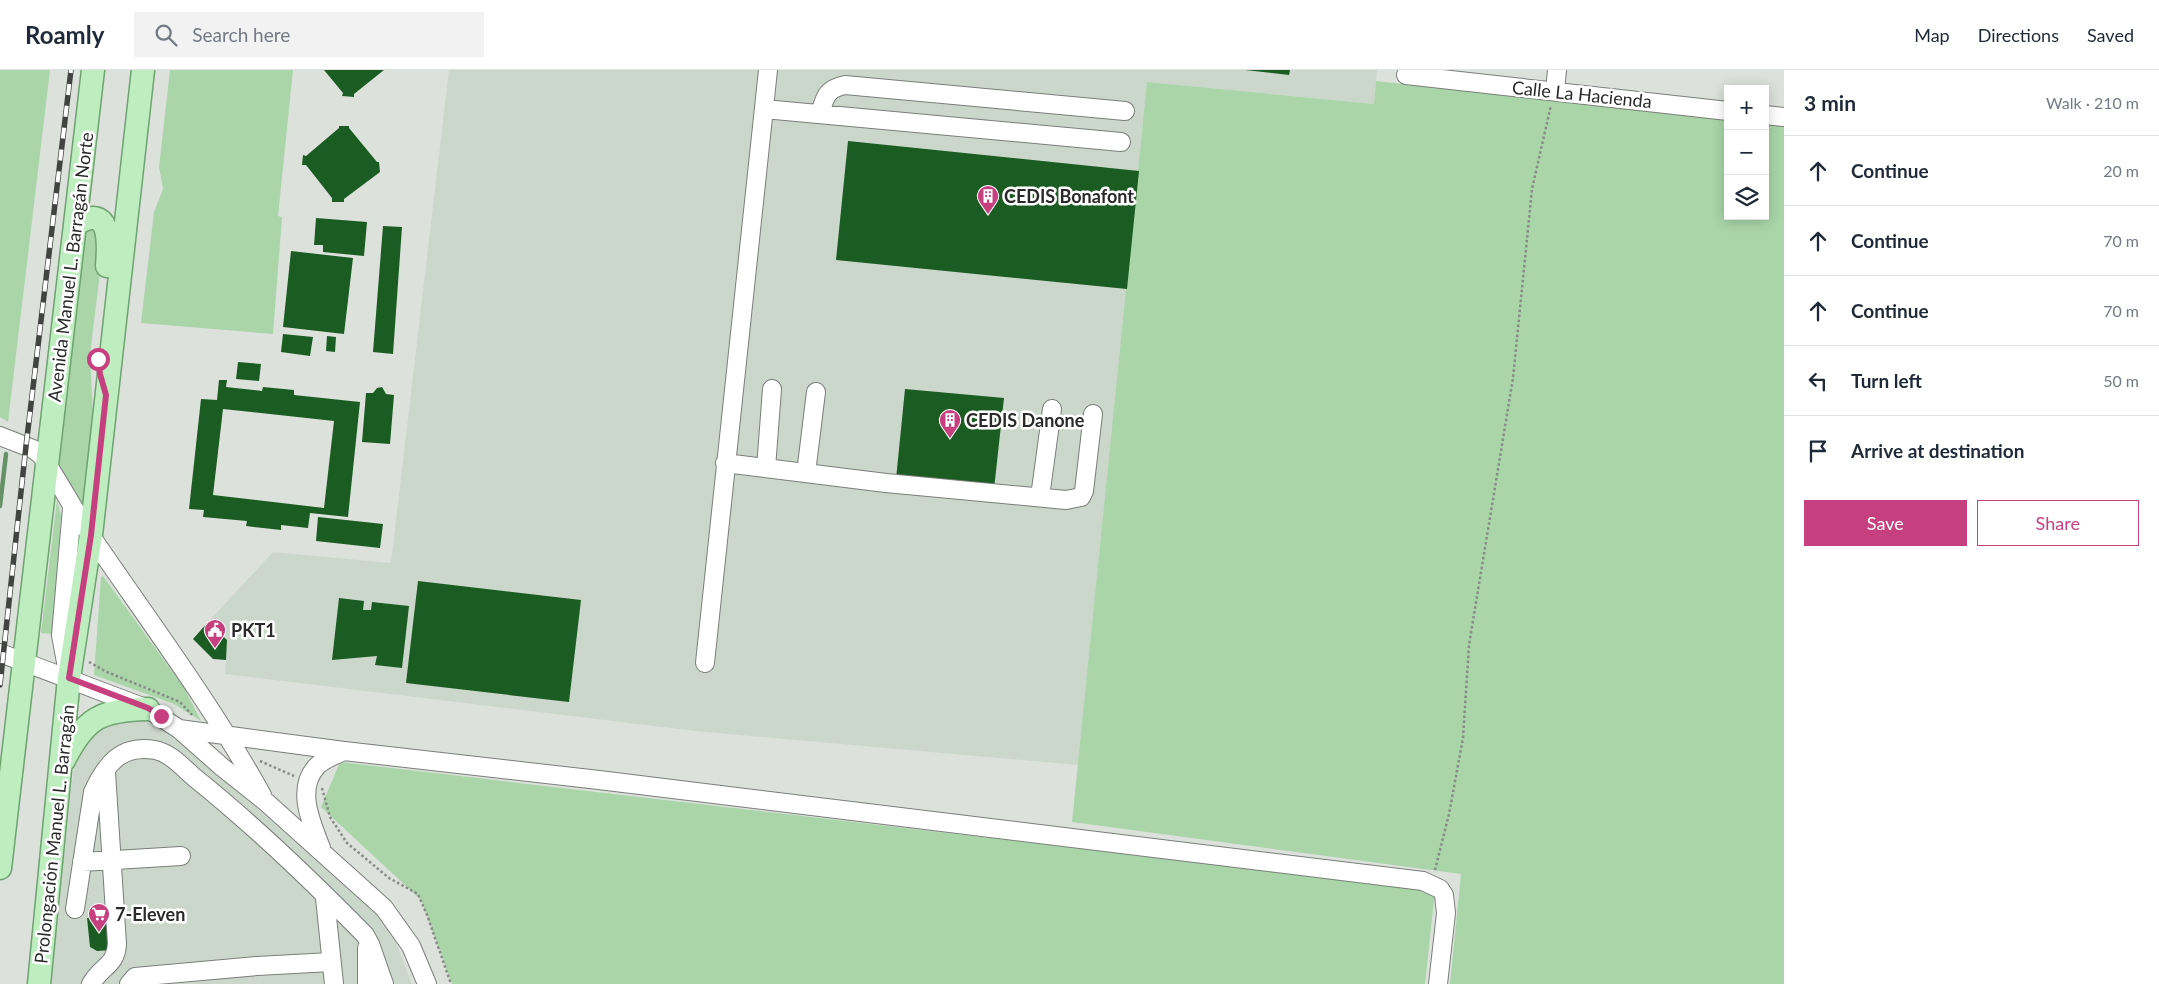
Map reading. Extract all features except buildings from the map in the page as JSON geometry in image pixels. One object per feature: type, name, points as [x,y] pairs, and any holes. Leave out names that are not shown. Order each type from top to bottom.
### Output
[{"type":"main road","name":"Avenida Manuel L. Barragán Norte","points":[[48,465],[93,70]]},
{"type":"main road","points":[[91,535],[143,70]]},
{"type":"main road","points":[[75,225],[87,218],[96,219],[105,225],[108,233],[109,242],[98,359],[106,395]]},
{"type":"main road","points":[[0,868],[48,465]]},
{"type":"main road","name":"Prolongación Manuel L. Barragán","points":[[39,984],[69,678],[91,535]]},
{"type":"main road","points":[[60,768],[76,738],[93,721],[112,712],[148,708]]},
{"type":"street","points":[[705,663],[768,70]]},
{"type":"street","points":[[1555,91],[1557,70]]},
{"type":"street","name":"Calle La Hacienda","points":[[1406,75],[1724,111]]},
{"type":"street","points":[[820,114],[827,94],[834,87],[845,85],[1125,111]]},
{"type":"street","points":[[764,109],[1121,142]]},
{"type":"street","points":[[1769,115],[1784,117]]},
{"type":"street","points":[[766,468],[772,389]]},
{"type":"street","points":[[806,473],[816,392]]},
{"type":"street","points":[[1040,497],[1052,409]]},
{"type":"street","points":[[725,463],[886,483],[1066,500],[1081,497],[1086,479],[1093,414]]},
{"type":"street","points":[[0,436],[33,449],[41,455],[72,508],[227,735],[266,802]]},
{"type":"street","points":[[69,678],[61,645],[61,635],[72,508]]},
{"type":"street","points":[[0,653],[148,708],[179,729],[266,802],[376,899],[392,917],[411,946],[427,984]]},
{"type":"street","points":[[179,729],[344,751],[1390,876],[1432,883],[1440,889],[1444,896],[1446,913],[1438,984]]},
{"type":"street","points":[[74,909],[93,792],[116,757],[131,750],[163,752],[247,822],[367,938],[384,984]]},
{"type":"street","points":[[322,851],[308,812],[307,790],[316,768],[325,760],[344,751]]},
{"type":"street","points":[[91,984],[97,974],[112,963],[117,949],[106,772]]},
{"type":"street","points":[[82,862],[181,856]]},
{"type":"street","points":[[326,898],[334,984]]},
{"type":"street","points":[[367,938],[367,984]]},
{"type":"street","points":[[129,984],[135,977],[257,966],[331,962]]},
{"type":"path","points":[[1432,883],[1449,814],[1463,738],[1469,645],[1513,378],[1532,189],[1555,91]]},
{"type":"shaded area","points":[[449,70],[1377,70],[1374,104],[1147,82],[1078,765],[695,731],[225,674],[227,640],[208,622],[273,552],[391,563]]},
{"type":"shaded area","points":[[139,717],[175,735],[378,916],[394,937],[412,984],[50,984],[75,754],[94,728]]},
{"type":"green space","points":[[0,70],[50,70],[8,422],[0,417]]},
{"type":"green space","points":[[170,70],[293,70],[278,216],[282,217],[273,334],[141,323],[154,212],[163,189],[159,167]]},
{"type":"green space","points":[[1376,81],[1724,120],[1724,220],[1769,220],[1769,124],[1784,126],[1784,984],[1450,984],[1461,874],[1072,822],[1147,82],[1374,104]]},
{"type":"green space","points":[[94,229],[104,239],[90,355],[93,415],[84,505],[82,505],[78,503],[57,462],[83,231]]},
{"type":"green space","points":[[57,500],[61,515],[53,634],[41,633]]},
{"type":"green space","points":[[103,576],[184,688],[201,721],[174,704],[94,675],[101,577]]},
{"type":"green space","points":[[340,762],[1435,890],[1425,984],[452,984],[421,900],[321,807]]},
{"type":"waterway","points":[[0,506],[6,454]]},
{"type":"railway","points":[[0,685],[26,446],[71,70]]},
{"type":"place","name":"CEDIS Bonafont","points":[[988,215]]},
{"type":"place","name":"CEDIS Danone","points":[[950,439]]},
{"type":"place","name":"PKT1","points":[[215,649]]},
{"type":"place","name":"7-Eleven","points":[[99,933]]},
{"type":"route","points":[[98,359],[106,395],[91,535],[69,678],[148,708],[161,716]]}]
